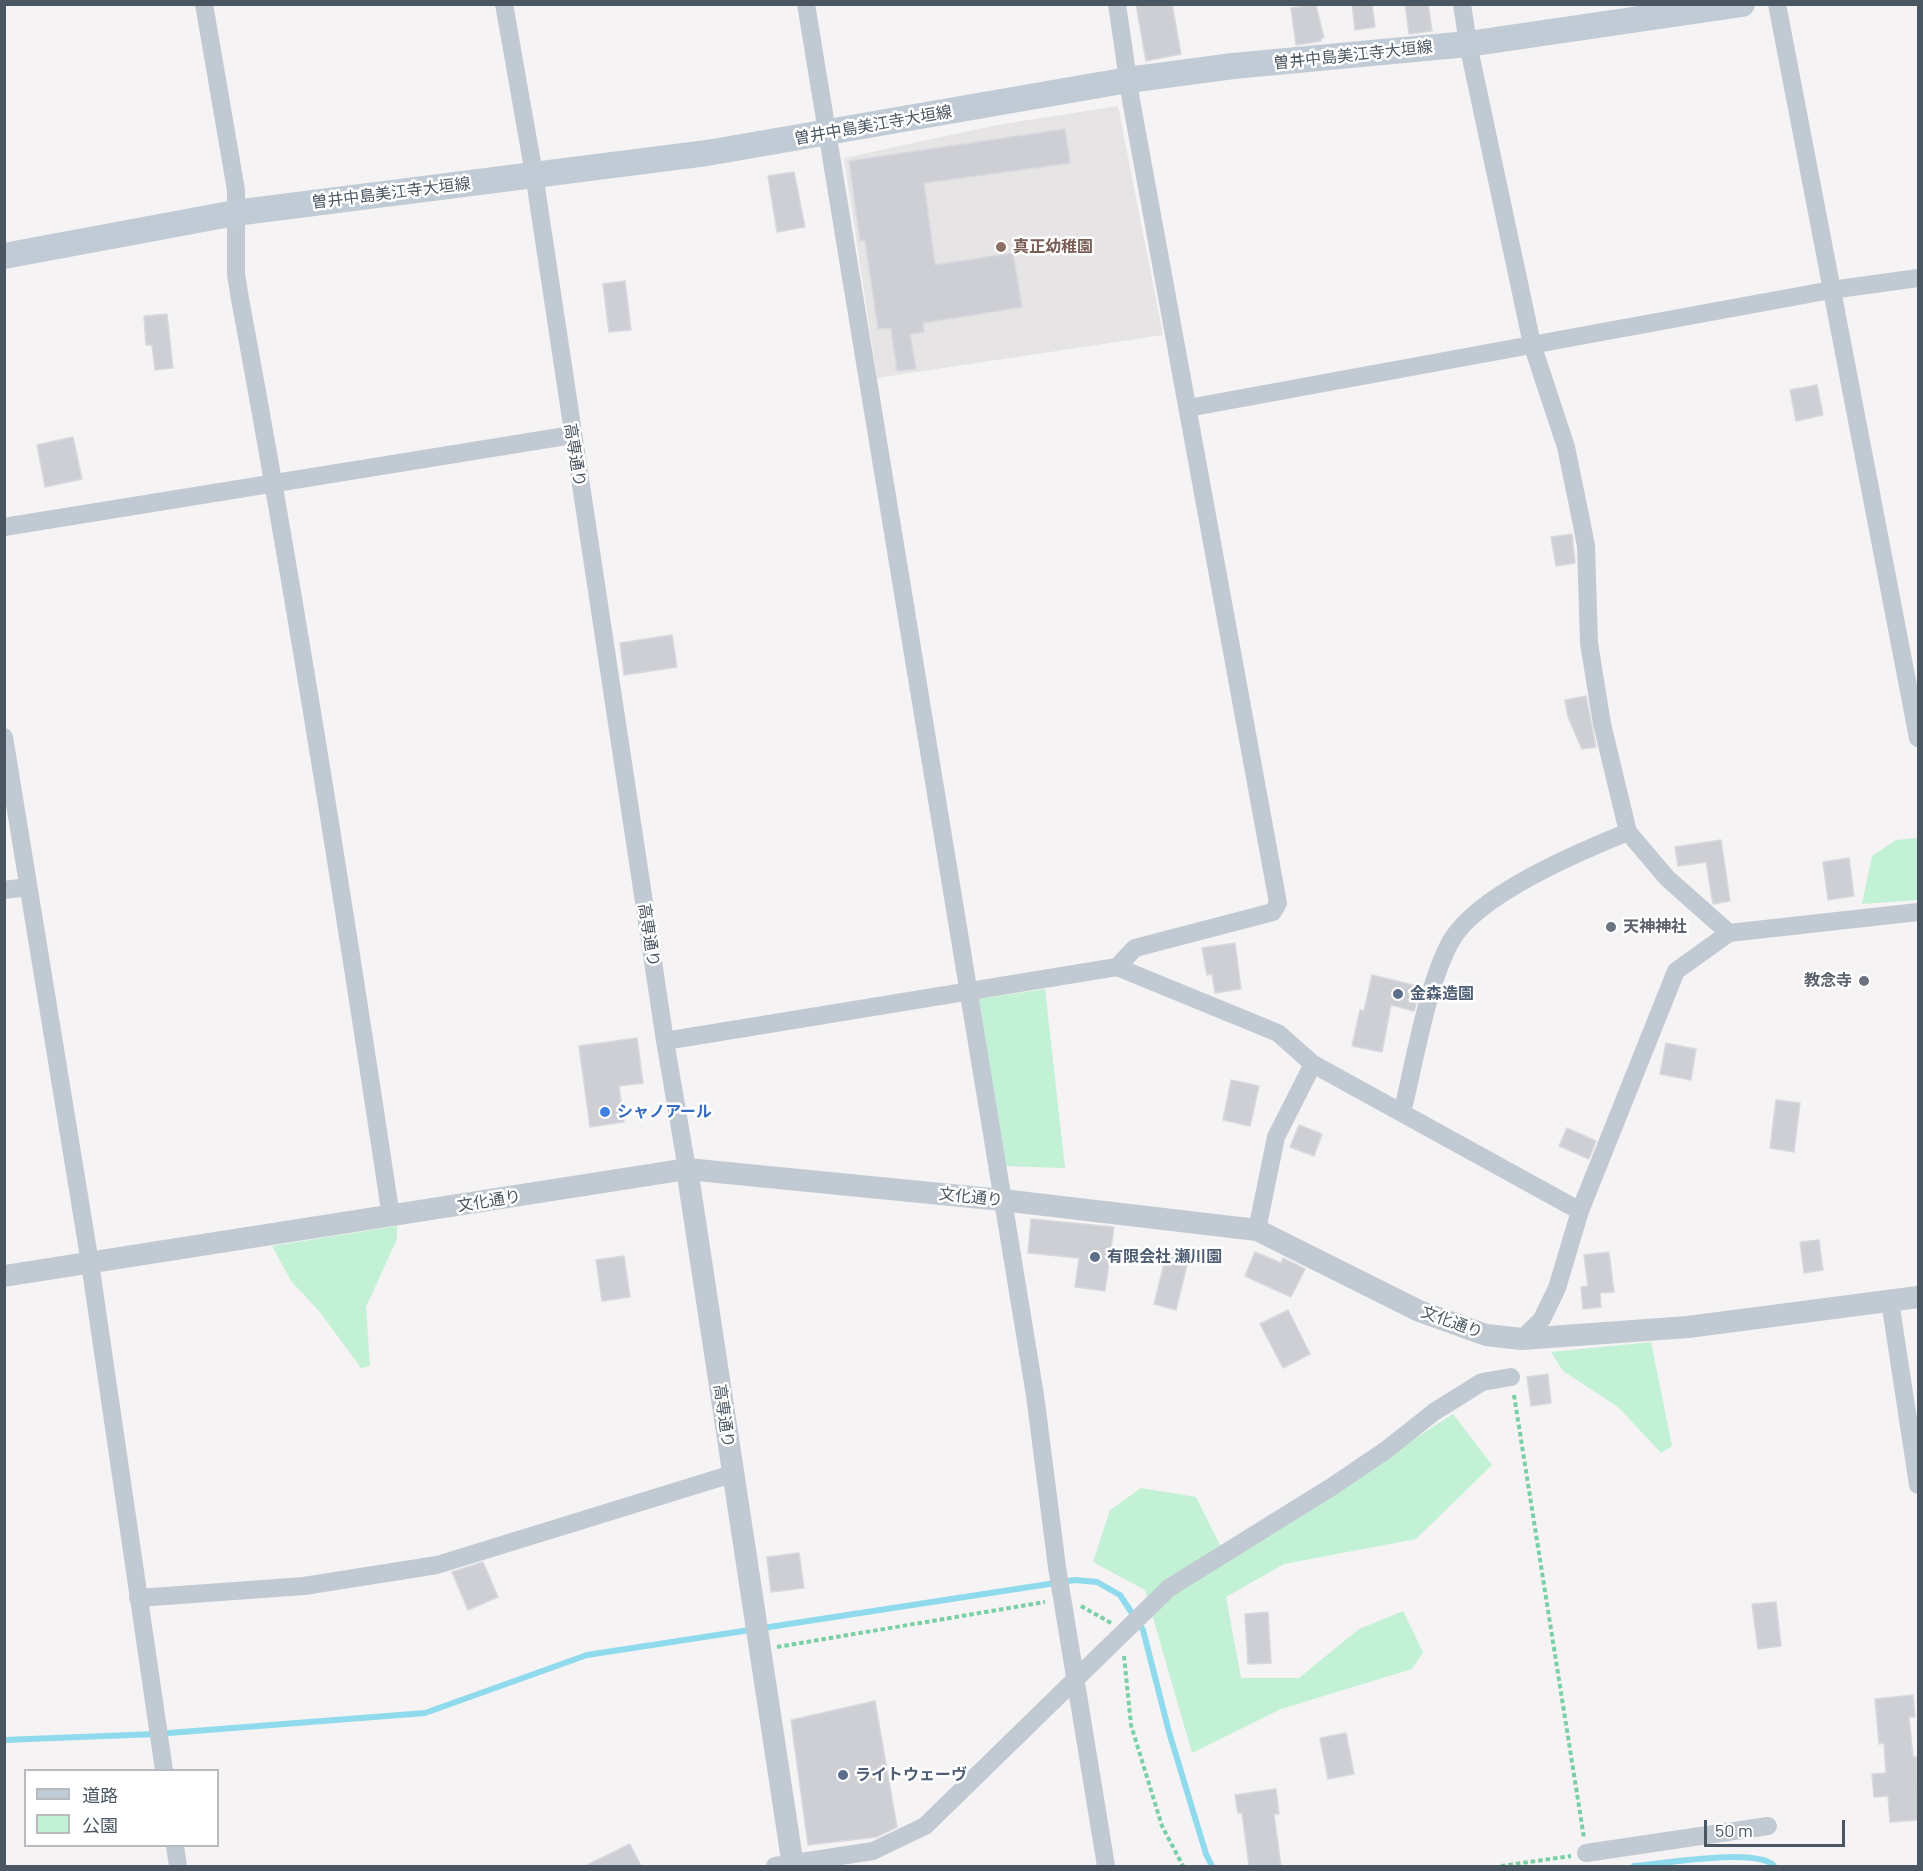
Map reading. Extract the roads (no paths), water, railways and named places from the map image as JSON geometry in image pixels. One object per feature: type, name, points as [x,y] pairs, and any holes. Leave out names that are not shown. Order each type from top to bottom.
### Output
[{"type":"main road","name":"曽井中島美江寺大垣線","points":[[4,256],[235,213],[707,153],[1128,80],[1233,66],[1468,44],[1742,4]]},
{"type":"street","points":[[204,4],[236,189],[236,274],[275,483],[354,967],[391,1217]]},
{"type":"street","name":"高専通り","points":[[504,4],[534,174],[665,1041],[687,1169],[758,1645],[787,1865]]},
{"type":"street","points":[[806,4],[1035,1395],[1057,1567],[1106,1866]]},
{"type":"street","points":[[1116,967],[1135,948],[1273,912],[1278,903],[1128,80],[1117,4]]},
{"type":"street","points":[[1462,4],[1468,44],[1532,344],[1566,447],[1580,515],[1586,546],[1589,643],[1602,724],[1628,832],[1667,878],[1729,933]]},
{"type":"street","points":[[1777,4],[1918,738]]},
{"type":"street","points":[[1188,408],[1831,290],[1918,278]]},
{"type":"street","points":[[4,527],[572,435]]},
{"type":"street","points":[[4,737],[90,1263],[164,1769]]},
{"type":"street","points":[[1402,1113],[1435,982],[1452,941],[1478,910],[1555,865],[1628,832]]},
{"type":"street","points":[[4,890],[28,887]]},
{"type":"street","points":[[1522,1339],[1542,1319],[1557,1288],[1580,1211],[1676,971],[1729,933],[1918,912]]},
{"type":"street","points":[[665,1041],[1116,967],[1278,1033],[1313,1064],[1580,1211]]},
{"type":"street","points":[[1257,1230],[1276,1137],[1313,1064]]},
{"type":"street","name":"文化通り","points":[[4,1276],[687,1169],[1002,1200],[1257,1230],[1419,1311],[1486,1335],[1522,1339],[1688,1327],[1918,1298]]},
{"type":"street","points":[[1890,1301],[1918,1485]]},
{"type":"street","points":[[787,1865],[873,1851],[925,1826],[1169,1588],[1386,1450],[1434,1412],[1482,1382],[1511,1377]]},
{"type":"street","points":[[138,1598],[304,1586],[437,1565],[732,1474]]},
{"type":"street","points":[[1586,1853],[1768,1826]]},
{"type":"street","points":[[175,1847],[178,1866]]},
{"type":"waterway","points":[[4,1740],[156,1734],[425,1713],[587,1655],[1075,1580],[1097,1582],[1120,1595],[1143,1630],[1169,1732],[1206,1854],[1212,1866]]},
{"type":"waterway","points":[[1634,1866],[1729,1857],[1764,1860],[1774,1866]]},
{"type":"place","name":"真正幼稚園","points":[[1001,247]]},
{"type":"place","name":"天神神社","points":[[1611,927]]},
{"type":"place","name":"教念寺","points":[[1864,981]]},
{"type":"place","name":"金森造園","points":[[1398,994]]},
{"type":"place","name":"シャノアール","points":[[605,1112]]},
{"type":"place","name":"有限会社 瀬川園","points":[[1095,1257]]},
{"type":"place","name":"ライトウェーヴ","points":[[843,1775]]}]
